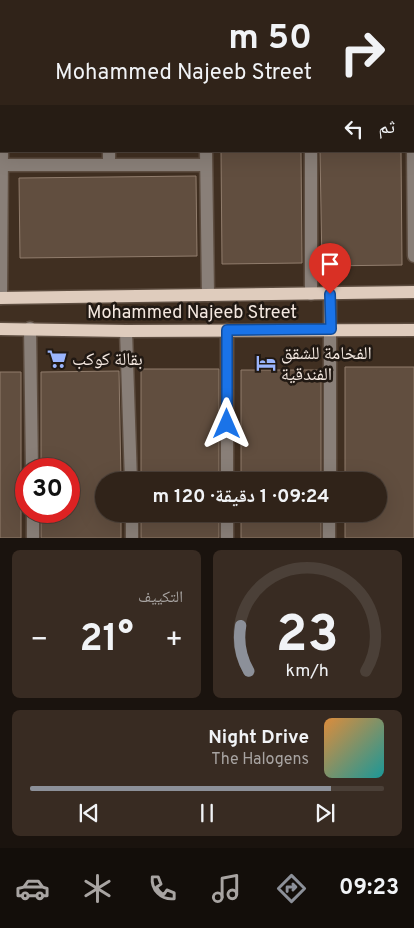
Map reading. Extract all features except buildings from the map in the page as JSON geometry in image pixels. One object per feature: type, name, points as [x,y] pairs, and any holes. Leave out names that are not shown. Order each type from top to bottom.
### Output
[{"type":"main road","name":"Mohammed Najeeb Street","points":[[1,298],[414,292]]},
{"type":"main road","name":"Mohammed Najeeb Street","points":[[0,328],[126,331],[414,330]]},
{"type":"street","points":[[1,298],[2,152]]},
{"type":"street","points":[[109,152],[109,164]]},
{"type":"street","points":[[206,152],[208,295]]},
{"type":"street","points":[[311,152],[311,294]]},
{"type":"street","points":[[413,152],[414,256]]},
{"type":"street","points":[[1,165],[206,165]]},
{"type":"street","points":[[330,294],[330,472]]},
{"type":"street","points":[[30,328],[32,458]]},
{"type":"street","points":[[227,330],[227,472]]},
{"type":"street","points":[[126,331],[131,472]]},
{"type":"street","points":[[132,522],[132,538]]},
{"type":"street","points":[[227,522],[227,538]]},
{"type":"street","points":[[329,538],[330,522]]},
{"type":"street","points":[[33,523],[33,538]]},
{"type":"place","name":"بقالة كوكب","points":[[57,359]]},
{"type":"place","name":"الفخامة للشقق الفندقية","points":[[266,363]]},
{"type":"route","points":[[227,424],[227,330],[331,329],[330,294]]}]
